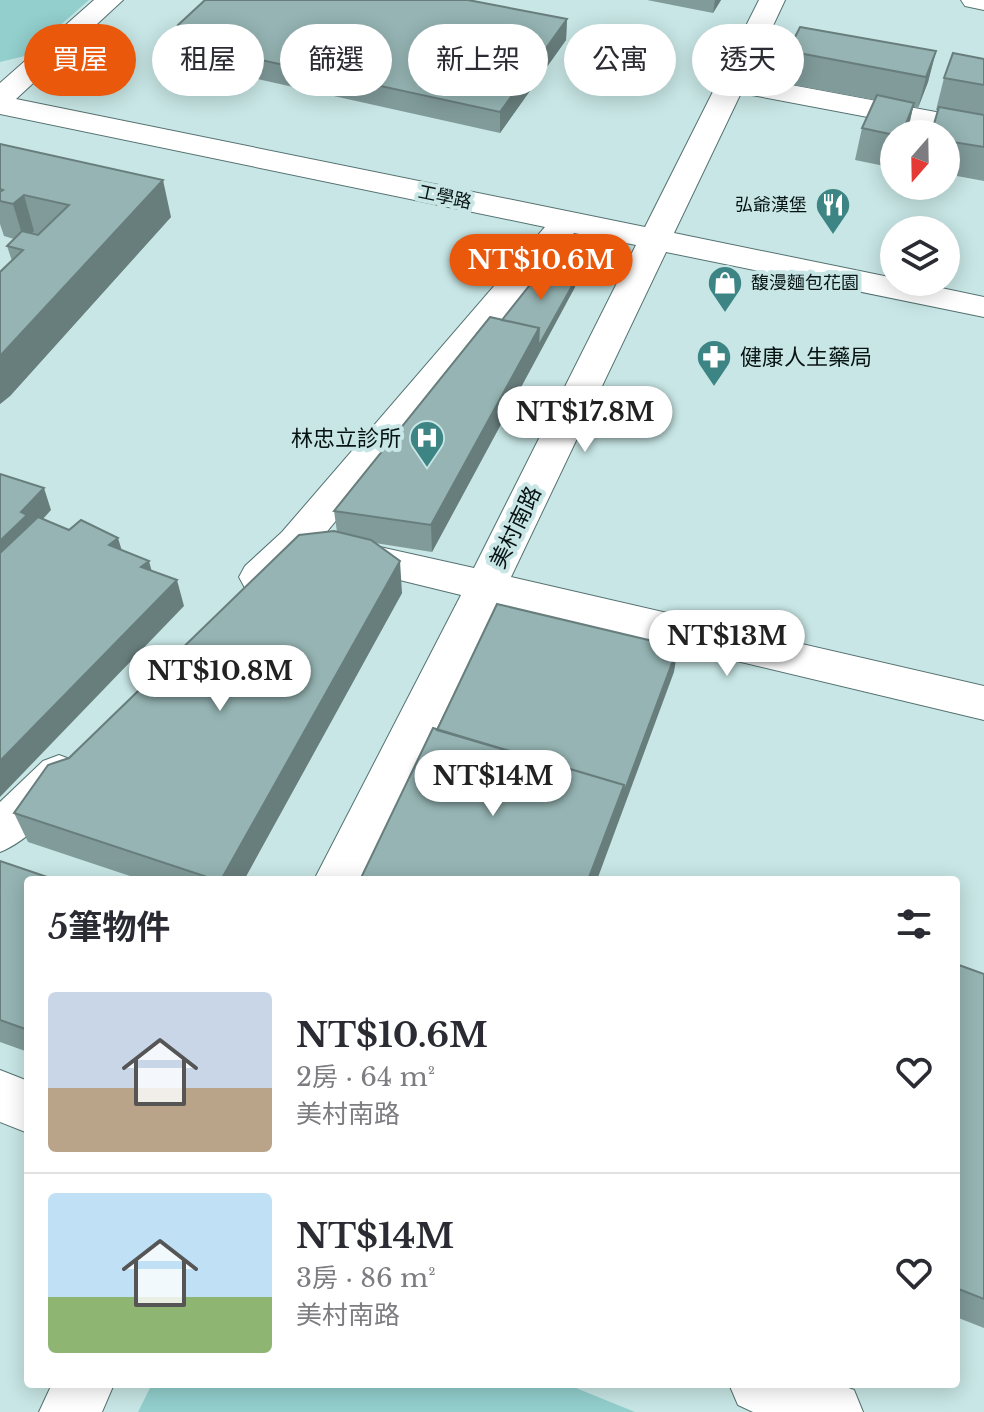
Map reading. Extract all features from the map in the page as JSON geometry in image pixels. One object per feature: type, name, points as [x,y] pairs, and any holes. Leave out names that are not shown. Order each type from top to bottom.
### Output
[{"type":"street","points":[[0,98],[110,0]]},
{"type":"street","name":"美村南路","points":[[761,24],[772,0]]},
{"type":"street","points":[[974,0],[984,2]]},
{"type":"street","name":"美村南路","points":[[340,876],[727,96]]},
{"type":"street","points":[[802,96],[984,130]]},
{"type":"street","name":"工學路","points":[[0,105],[984,307]]},
{"type":"street","points":[[227,609],[296,542],[566,222]]},
{"type":"street","points":[[296,542],[984,703]]},
{"type":"street","points":[[0,832],[91,743]]},
{"type":"street","points":[[0,1096],[24,1105]]},
{"type":"street","points":[[70,1412],[82,1388]]},
{"type":"street","points":[[769,1388],[832,1412]]},
{"type":"shaded area","points":[[0,0],[89,0],[62,24],[24,24],[24,56],[0,62]]},
{"type":"shaded area","points":[[150,1388],[576,1388],[635,1412],[138,1412]]},
{"type":"building","points":[[205,0],[468,0],[567,19],[548,45],[548,24],[408,24],[408,92],[392,89],[392,24],[280,24],[280,64],[264,61],[264,24],[179,24]]},
{"type":"building","points":[[804,28],[936,51],[926,77],[804,54]]},
{"type":"building","points":[[953,53],[984,59],[984,85],[944,78]]},
{"type":"building","points":[[877,95],[914,103],[907,120],[880,120],[880,132],[862,128]]},
{"type":"building","points":[[426,96],[512,96],[500,112]]},
{"type":"building","points":[[939,107],[984,115],[984,147],[960,143],[960,120],[935,120]]},
{"type":"building","points":[[0,144],[163,180],[0,356],[0,272],[23,250],[7,246],[22,231],[38,235],[69,205],[24,195],[13,204],[0,201],[3,190],[0,189]]},
{"type":"building","points":[[541,271],[576,279],[538,347],[539,328],[502,320]]},
{"type":"building","points":[[490,317],[539,328],[431,525],[334,511]]},
{"type":"building","points":[[0,474],[44,488],[21,512],[27,515],[0,541]]},
{"type":"building","points":[[38,517],[69,530],[81,520],[118,538],[109,545],[149,561],[141,567],[177,580],[0,761],[0,553]]},
{"type":"building","points":[[334,531],[371,540],[400,561],[223,876],[204,876],[14,813],[48,765],[69,758],[299,535]]},
{"type":"building","points":[[497,604],[678,647],[623,795],[624,785],[437,730]]},
{"type":"building","points":[[433,728],[624,785],[590,876],[362,876]]},
{"type":"building","points":[[0,861],[44,876],[24,876],[24,1029],[0,1020]]},
{"type":"building","points":[[960,965],[984,974],[984,1299],[960,1290]]},
{"type":"place","name":"弘爺漢堡","points":[[833,236]]},
{"type":"place","name":"馥漫麵包花園","points":[[725,314]]},
{"type":"place","name":"健康人生藥局","points":[[714,388]]},
{"type":"place","name":"林忠立診所","points":[[427,469]]}]
